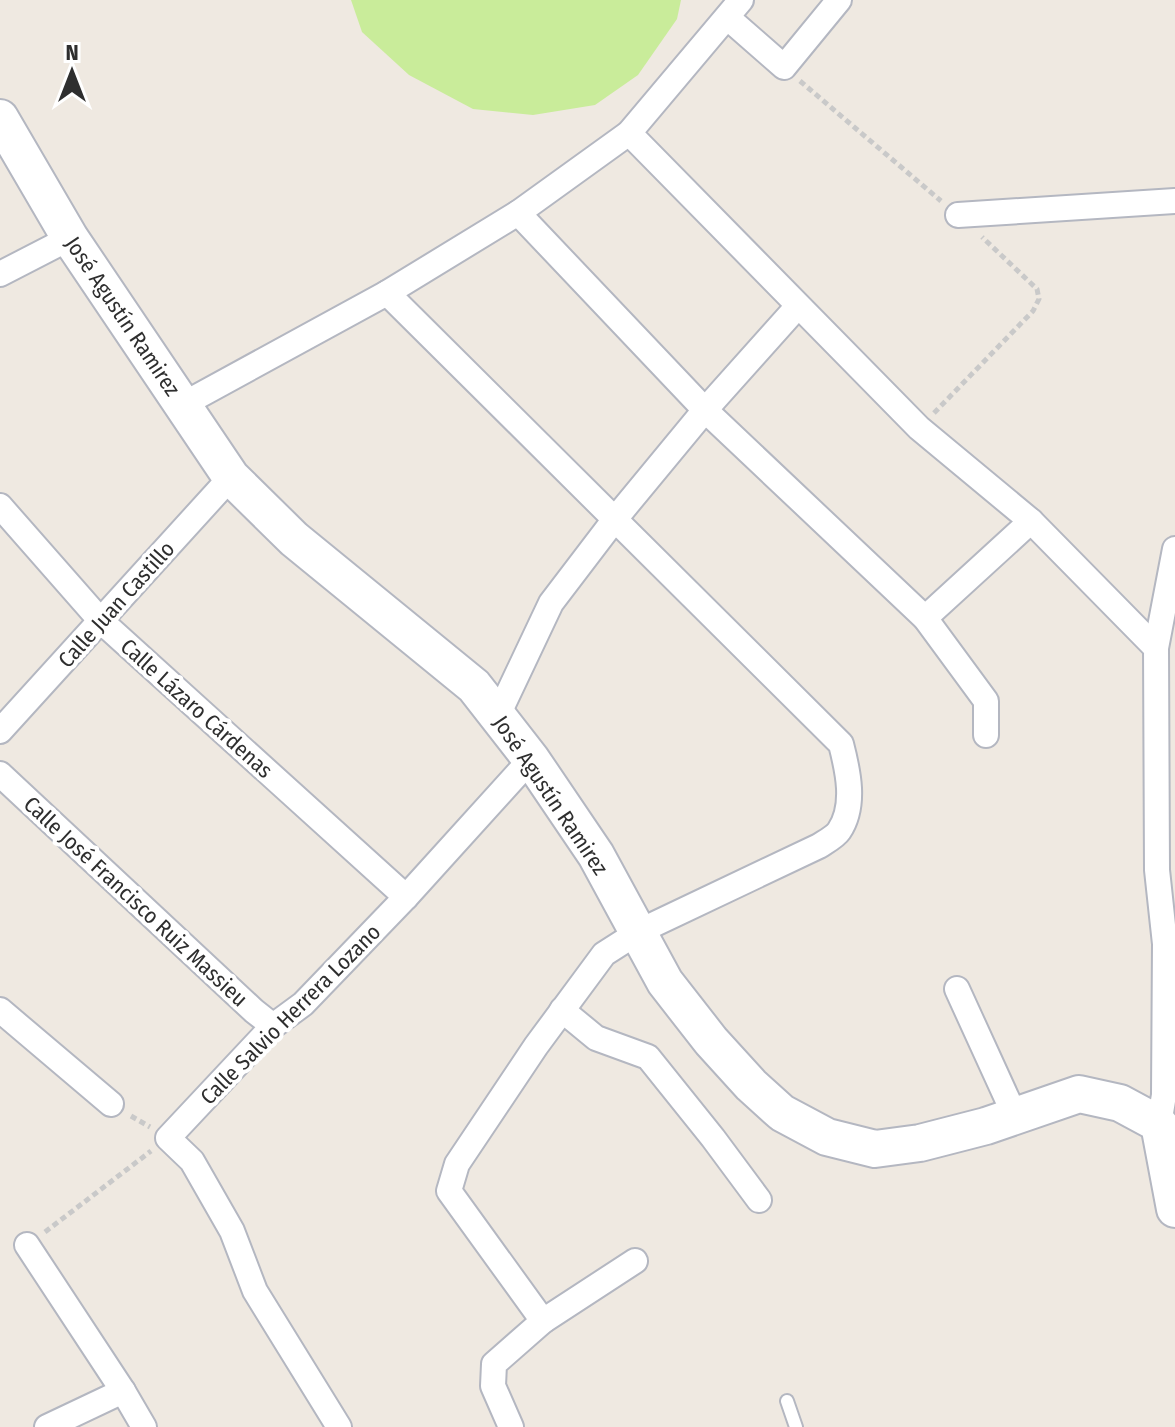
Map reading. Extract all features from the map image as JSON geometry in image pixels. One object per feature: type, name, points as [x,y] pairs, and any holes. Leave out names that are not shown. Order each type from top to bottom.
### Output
[{"type":"street","points":[[182,405],[387,293],[518,213],[629,133],[735,9],[784,67],[839,0]]},
{"type":"street","name":"José Agustín Ramirez","points":[[0,118],[70,238],[231,477],[294,539],[474,686],[531,759],[596,855],[665,982],[711,1041],[751,1085],[782,1113],[827,1137],[875,1149],[920,1143],[1079,1094],[1120,1103],[1159,1124]]},
{"type":"street","points":[[629,133],[919,428],[1031,521],[1156,648]]},
{"type":"street","points":[[958,215],[1175,201]]},
{"type":"street","points":[[518,213],[705,410],[925,618],[986,701],[986,735]]},
{"type":"street","points":[[0,274],[70,238]]},
{"type":"street","points":[[387,293],[841,744],[847,768],[849,801],[839,831],[819,846],[640,931],[604,954],[457,1164],[449,1191],[543,1321]]},
{"type":"street","points":[[498,715],[551,603],[705,410],[798,306]]},
{"type":"street","name":"Calle Juan Castillo","points":[[0,731],[231,477]]},
{"type":"street","name":"Calle Lázaro Cárdenas","points":[[0,506],[101,621],[406,897]]},
{"type":"street","points":[[925,618],[1031,521]]},
{"type":"street","points":[[1175,549],[1156,648],[1166,872],[1164,1095],[1159,1124],[1172,1172],[1175,1209]]},
{"type":"street","name":"Calle Salvio Herrera Lozano","points":[[168,1138],[273,1026],[303,1004],[406,897],[531,759]]},
{"type":"street","name":"Calle José Francisco Ruiz Massieu","points":[[0,774],[273,1026]]},
{"type":"street","points":[[957,989],[1015,1116]]},
{"type":"street","points":[[0,1010],[111,1104]]},
{"type":"street","points":[[562,1010],[596,1038],[648,1057],[759,1200]]},
{"type":"street","points":[[168,1138],[192,1161],[232,1231],[255,1291],[339,1427]]},
{"type":"street","points":[[27,1245],[144,1427]]},
{"type":"street","points":[[511,1427],[493,1386],[494,1364],[543,1321],[635,1261]]},
{"type":"street","points":[[47,1427],[123,1391]]},
{"type":"lane","points":[[787,1401],[796,1427]]},
{"type":"path","points":[[784,67],[958,215],[1037,289],[1039,299],[1033,311],[919,428]]},
{"type":"path","points":[[27,1245],[168,1138],[111,1104]]},
{"type":"green space","points":[[351,0],[681,0],[677,19],[638,75],[595,105],[533,115],[473,109],[409,75],[362,32]]}]
